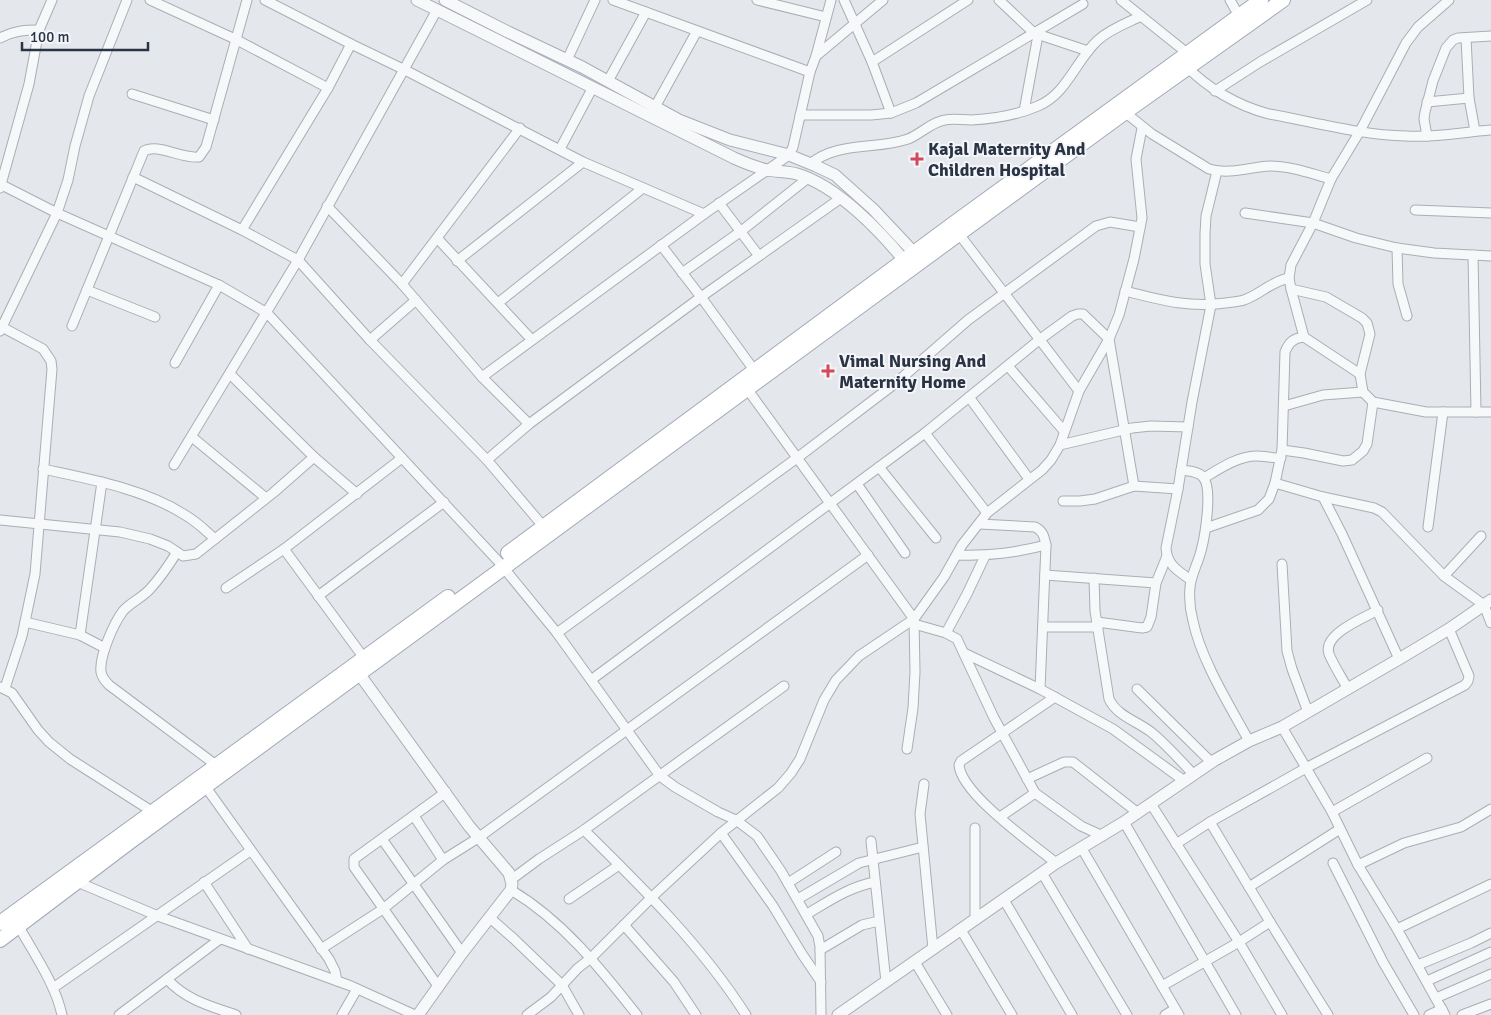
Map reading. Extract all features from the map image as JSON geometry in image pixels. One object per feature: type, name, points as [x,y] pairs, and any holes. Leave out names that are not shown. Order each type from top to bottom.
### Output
[{"type":"main road","points":[[1,922],[216,765],[359,666],[501,564],[1119,109],[1261,0]]},
{"type":"main road","points":[[1185,60],[1283,0]]},
{"type":"main road","points":[[501,564],[543,526],[744,384],[754,370],[913,261],[959,234],[1119,109]]},
{"type":"main road","points":[[0,940],[205,786],[359,666]]},
{"type":"street","points":[[52,0],[39,30],[29,84],[1,186],[219,285],[267,313],[501,564],[557,633],[660,776],[675,788],[736,820],[757,836],[798,899],[818,936],[821,1015]]},
{"type":"street","points":[[127,0],[89,96],[68,180],[57,213],[0,328],[43,349],[51,361],[35,574],[25,622],[2,688],[12,693],[38,730],[49,742],[70,759],[153,812]]},
{"type":"street","points":[[150,0],[235,39],[328,88]]},
{"type":"street","points":[[72,326],[110,236],[140,156],[144,151],[153,148],[192,158],[199,157],[206,147],[246,0]]},
{"type":"street","points":[[264,0],[520,128],[583,162],[704,214]]},
{"type":"street","points":[[417,0],[734,158],[769,170],[797,174],[814,181],[841,198],[913,261]]},
{"type":"street","points":[[445,0],[459,3],[508,32],[567,60],[680,120],[730,140],[788,155],[835,176],[851,188],[913,261]]},
{"type":"street","points":[[567,60],[595,0]]},
{"type":"street","points":[[613,0],[810,72]]},
{"type":"street","points":[[757,0],[826,17]]},
{"type":"street","points":[[482,377],[661,245],[788,155],[793,147],[810,72],[831,0]]},
{"type":"street","points":[[844,0],[872,62],[891,113]]},
{"type":"street","points":[[816,56],[883,0]]},
{"type":"street","points":[[872,62],[968,0]]},
{"type":"street","points":[[999,0],[1036,34],[1088,51]]},
{"type":"street","points":[[1121,0],[1141,16],[1215,91],[1255,111],[1360,131],[1398,136],[1427,136],[1491,130]]},
{"type":"street","points":[[1230,0],[1239,16]]},
{"type":"street","points":[[1215,91],[1260,62],[1367,0]]},
{"type":"street","points":[[1360,374],[1304,337],[1289,278],[1291,265],[1313,223],[1331,179],[1360,131],[1411,34],[1449,0]]},
{"type":"street","points":[[800,115],[871,115],[891,113],[916,103],[1036,34],[1084,1]]},
{"type":"street","points":[[454,18],[459,3]]},
{"type":"street","points":[[174,465],[298,260],[437,10]]},
{"type":"street","points":[[608,81],[646,12]]},
{"type":"street","points":[[810,164],[828,152],[903,140],[916,136],[943,120],[990,119],[1039,106],[1052,97],[1068,80],[1098,40],[1109,32],[1141,16]]},
{"type":"street","points":[[0,38],[10,33],[24,30],[39,30]]},
{"type":"street","points":[[655,107],[696,31]]},
{"type":"street","points":[[1024,111],[1036,34]]},
{"type":"street","points":[[1427,136],[1424,119],[1427,102],[1446,48],[1453,40],[1491,36]]},
{"type":"street","points":[[1466,38],[1469,98],[1475,131]]},
{"type":"street","points":[[242,230],[328,88],[350,44]]},
{"type":"street","points":[[560,149],[593,87]]},
{"type":"street","points":[[132,94],[214,120]]},
{"type":"street","points":[[1427,102],[1469,98]]},
{"type":"street","points":[[1119,109],[1142,128],[1209,169],[1230,172],[1268,166],[1281,167],[1331,179]]},
{"type":"street","points":[[402,284],[520,128]]},
{"type":"street","points":[[527,1015],[551,997],[652,897],[721,833],[778,788],[800,759],[824,700],[836,680],[859,656],[914,622],[957,555],[988,513],[1047,465],[1060,444],[1079,391],[1109,339],[1126,291],[1142,218],[1136,159],[1142,128]]},
{"type":"street","points":[[457,261],[583,162]]},
{"type":"street","points":[[1043,627],[1097,624],[1142,628],[1147,627],[1151,617],[1156,583],[1166,556],[1211,305],[1205,264],[1205,234],[1206,216],[1217,171]]},
{"type":"street","points":[[133,177],[242,230],[298,260],[370,340],[487,460],[543,526]]},
{"type":"street","points":[[682,273],[740,232],[808,178]]},
{"type":"street","points":[[498,303],[643,188]]},
{"type":"street","points":[[487,460],[529,424],[701,297],[841,198]]},
{"type":"street","points":[[719,204],[759,256]]},
{"type":"street","points":[[327,206],[402,284],[482,377],[529,424]]},
{"type":"street","points":[[1415,210],[1491,213]]},
{"type":"street","points":[[1245,213],[1313,223],[1356,238],[1397,248],[1491,256]]},
{"type":"street","points":[[557,633],[797,458],[897,382],[968,320],[1096,226],[1110,222],[1140,227]]},
{"type":"street","points":[[959,234],[1079,391]]},
{"type":"street","points":[[437,238],[532,340]]},
{"type":"street","points":[[661,245],[754,370]]},
{"type":"street","points":[[1397,248],[1398,284],[1407,316]]},
{"type":"street","points":[[1473,255],[1476,412]]},
{"type":"street","points":[[1126,291],[1177,304],[1211,305],[1241,301],[1271,284],[1289,278]]},
{"type":"street","points":[[175,363],[219,285]]},
{"type":"street","points":[[1291,289],[1326,296],[1367,323],[1370,334],[1360,374],[1362,392],[1373,402],[1411,410],[1491,412]]},
{"type":"street","points":[[87,290],[155,317]]},
{"type":"street","points":[[370,340],[416,300]]},
{"type":"street","points":[[591,680],[925,433],[1039,340],[1072,316],[1083,314],[1109,339],[1134,486]]},
{"type":"street","points":[[1206,528],[1258,510],[1269,499],[1275,484],[1282,454],[1284,352],[1294,339],[1304,337]]},
{"type":"street","points":[[1008,366],[1064,431]]},
{"type":"street","points":[[230,374],[314,457],[357,494]]},
{"type":"street","points":[[744,384],[868,555],[914,622],[915,672],[913,708],[907,749]]},
{"type":"street","points":[[1284,406],[1323,395],[1362,392]]},
{"type":"street","points":[[969,397],[1029,479]]},
{"type":"street","points":[[1204,478],[1240,459],[1256,456],[1304,452],[1343,461],[1352,460],[1363,451],[1367,444],[1373,402]]},
{"type":"street","points":[[1428,527],[1443,412]]},
{"type":"street","points":[[1060,444],[1123,430],[1151,426],[1188,427]]},
{"type":"street","points":[[925,433],[988,513]]},
{"type":"street","points":[[192,437],[266,498]]},
{"type":"street","points":[[0,520],[120,532],[150,539],[183,556],[196,554],[314,457]]},
{"type":"street","points":[[226,588],[284,549],[402,458]]},
{"type":"street","points":[[878,467],[936,538]]},
{"type":"street","points":[[43,469],[102,482],[137,493],[184,514],[215,539]]},
{"type":"street","points":[[1181,470],[1200,474],[1204,478],[1208,501],[1202,549],[1191,580],[1190,601],[1197,638],[1249,741]]},
{"type":"street","points":[[80,635],[102,482]]},
{"type":"street","points":[[856,484],[906,553]]},
{"type":"street","points":[[1275,484],[1374,508],[1382,512],[1444,576],[1487,602],[1491,623]]},
{"type":"street","points":[[1063,501],[1095,500],[1134,486],[1178,489]]},
{"type":"street","points":[[1323,497],[1400,659]]},
{"type":"street","points":[[318,596],[444,502]]},
{"type":"street","points":[[979,524],[1035,527],[1041,530],[1044,535],[1046,545],[1040,689]]},
{"type":"street","points":[[1444,576],[1481,536]]},
{"type":"street","points":[[957,555],[985,556],[1046,545]]},
{"type":"street","points":[[284,549],[318,596],[405,739],[446,792],[478,838],[509,872],[511,885],[558,924],[591,958],[637,1015]]},
{"type":"street","points":[[177,552],[160,578],[146,594],[125,610],[120,617],[105,648],[101,672],[109,685],[216,765]]},
{"type":"street","points":[[321,949],[383,909],[443,860],[478,838],[868,555]]},
{"type":"street","points":[[946,633],[985,556]]},
{"type":"street","points":[[1166,556],[1170,564],[1191,580]]},
{"type":"street","points":[[1282,564],[1287,651],[1308,712]]},
{"type":"street","points":[[1045,575],[1156,583]]},
{"type":"street","points":[[1094,578],[1097,624],[1109,699],[1112,706],[1151,732],[1188,777]]},
{"type":"street","points":[[838,1015],[1056,863],[1103,836],[1211,762],[1249,741],[1282,727],[1400,659],[1487,602]]},
{"type":"street","points":[[1348,689],[1328,652],[1328,644],[1333,636],[1378,610]]},
{"type":"street","points":[[25,622],[80,635],[105,648]]},
{"type":"street","points":[[914,622],[946,633],[957,639],[1003,734],[1035,793],[1081,826],[1103,836]]},
{"type":"street","points":[[1176,844],[1210,822],[1306,768],[1465,685],[1469,676],[1448,629]]},
{"type":"street","points":[[964,653],[1040,689],[1113,729],[1188,777]]},
{"type":"street","points":[[63,877],[158,916],[337,981],[416,1015],[511,885],[539,859],[584,830],[784,686]]},
{"type":"street","points":[[1137,690],[1211,762]]},
{"type":"street","points":[[1055,697],[961,761],[959,765],[961,774],[975,794],[1056,863]]},
{"type":"street","points":[[1282,727],[1332,812],[1358,865],[1444,1012],[1429,1015]]},
{"type":"street","points":[[1332,812],[1427,758]]},
{"type":"street","points":[[1027,779],[1064,762],[1073,762],[1138,812]]},
{"type":"street","points":[[924,784],[920,814],[933,949]]},
{"type":"street","points":[[205,786],[321,949],[335,971],[337,981]]},
{"type":"street","points":[[438,986],[352,862],[446,792]]},
{"type":"street","points":[[1000,817],[1035,793]]},
{"type":"street","points":[[1151,804],[1239,942],[1282,1015]]},
{"type":"street","points":[[1358,865],[1404,842],[1461,827],[1491,809]]},
{"type":"street","points":[[414,816],[443,860]]},
{"type":"street","points":[[1124,822],[1236,1015]]},
{"type":"street","points":[[1210,822],[1328,1015]]},
{"type":"street","points":[[974,920],[975,828]]},
{"type":"street","points":[[1249,887],[1340,829]]},
{"type":"street","points":[[584,830],[652,897],[721,977],[746,1015]]},
{"type":"street","points":[[721,833],[773,906],[821,982]]},
{"type":"street","points":[[382,839],[462,952]]},
{"type":"street","points":[[871,841],[886,982]]},
{"type":"street","points":[[798,899],[853,865],[923,847]]},
{"type":"street","points":[[1081,847],[1177,1012],[1165,1015]]},
{"type":"street","points":[[53,988],[250,850]]},
{"type":"street","points":[[788,883],[836,852]]},
{"type":"street","points":[[1333,863],[1383,962],[1414,1015]]},
{"type":"street","points":[[569,899],[619,865]]},
{"type":"street","points":[[1042,873],[1127,1015]]},
{"type":"street","points":[[204,882],[248,949]]},
{"type":"street","points":[[807,914],[847,890],[875,882]]},
{"type":"street","points":[[1397,929],[1491,884]]},
{"type":"street","points":[[1004,900],[1072,1015]]},
{"type":"street","points":[[489,917],[562,985],[580,1015]]},
{"type":"street","points":[[820,950],[862,925],[879,921]]},
{"type":"street","points":[[1162,986],[1270,922]]},
{"type":"street","points":[[624,925],[674,982],[696,1015]]},
{"type":"street","points":[[18,926],[53,988],[59,1001],[62,1015]]},
{"type":"street","points":[[961,930],[1012,1015]]},
{"type":"street","points":[[1418,965],[1491,933]]},
{"type":"street","points":[[120,1015],[220,939]]},
{"type":"street","points":[[1426,980],[1491,952]]},
{"type":"street","points":[[915,962],[947,1015]]},
{"type":"street","points":[[1436,998],[1491,974]]},
{"type":"street","points":[[168,979],[183,994],[197,1002],[236,1015]]},
{"type":"street","points":[[342,1015],[357,989]]},
{"type":"street","points":[[1462,1015],[1491,1004]]},
{"type":"place","name":"Kajal Maternity And Children Hospital","points":[[917,159]]},
{"type":"place","name":"Vimal Nursing And Maternity Home","points":[[828,371]]}]
